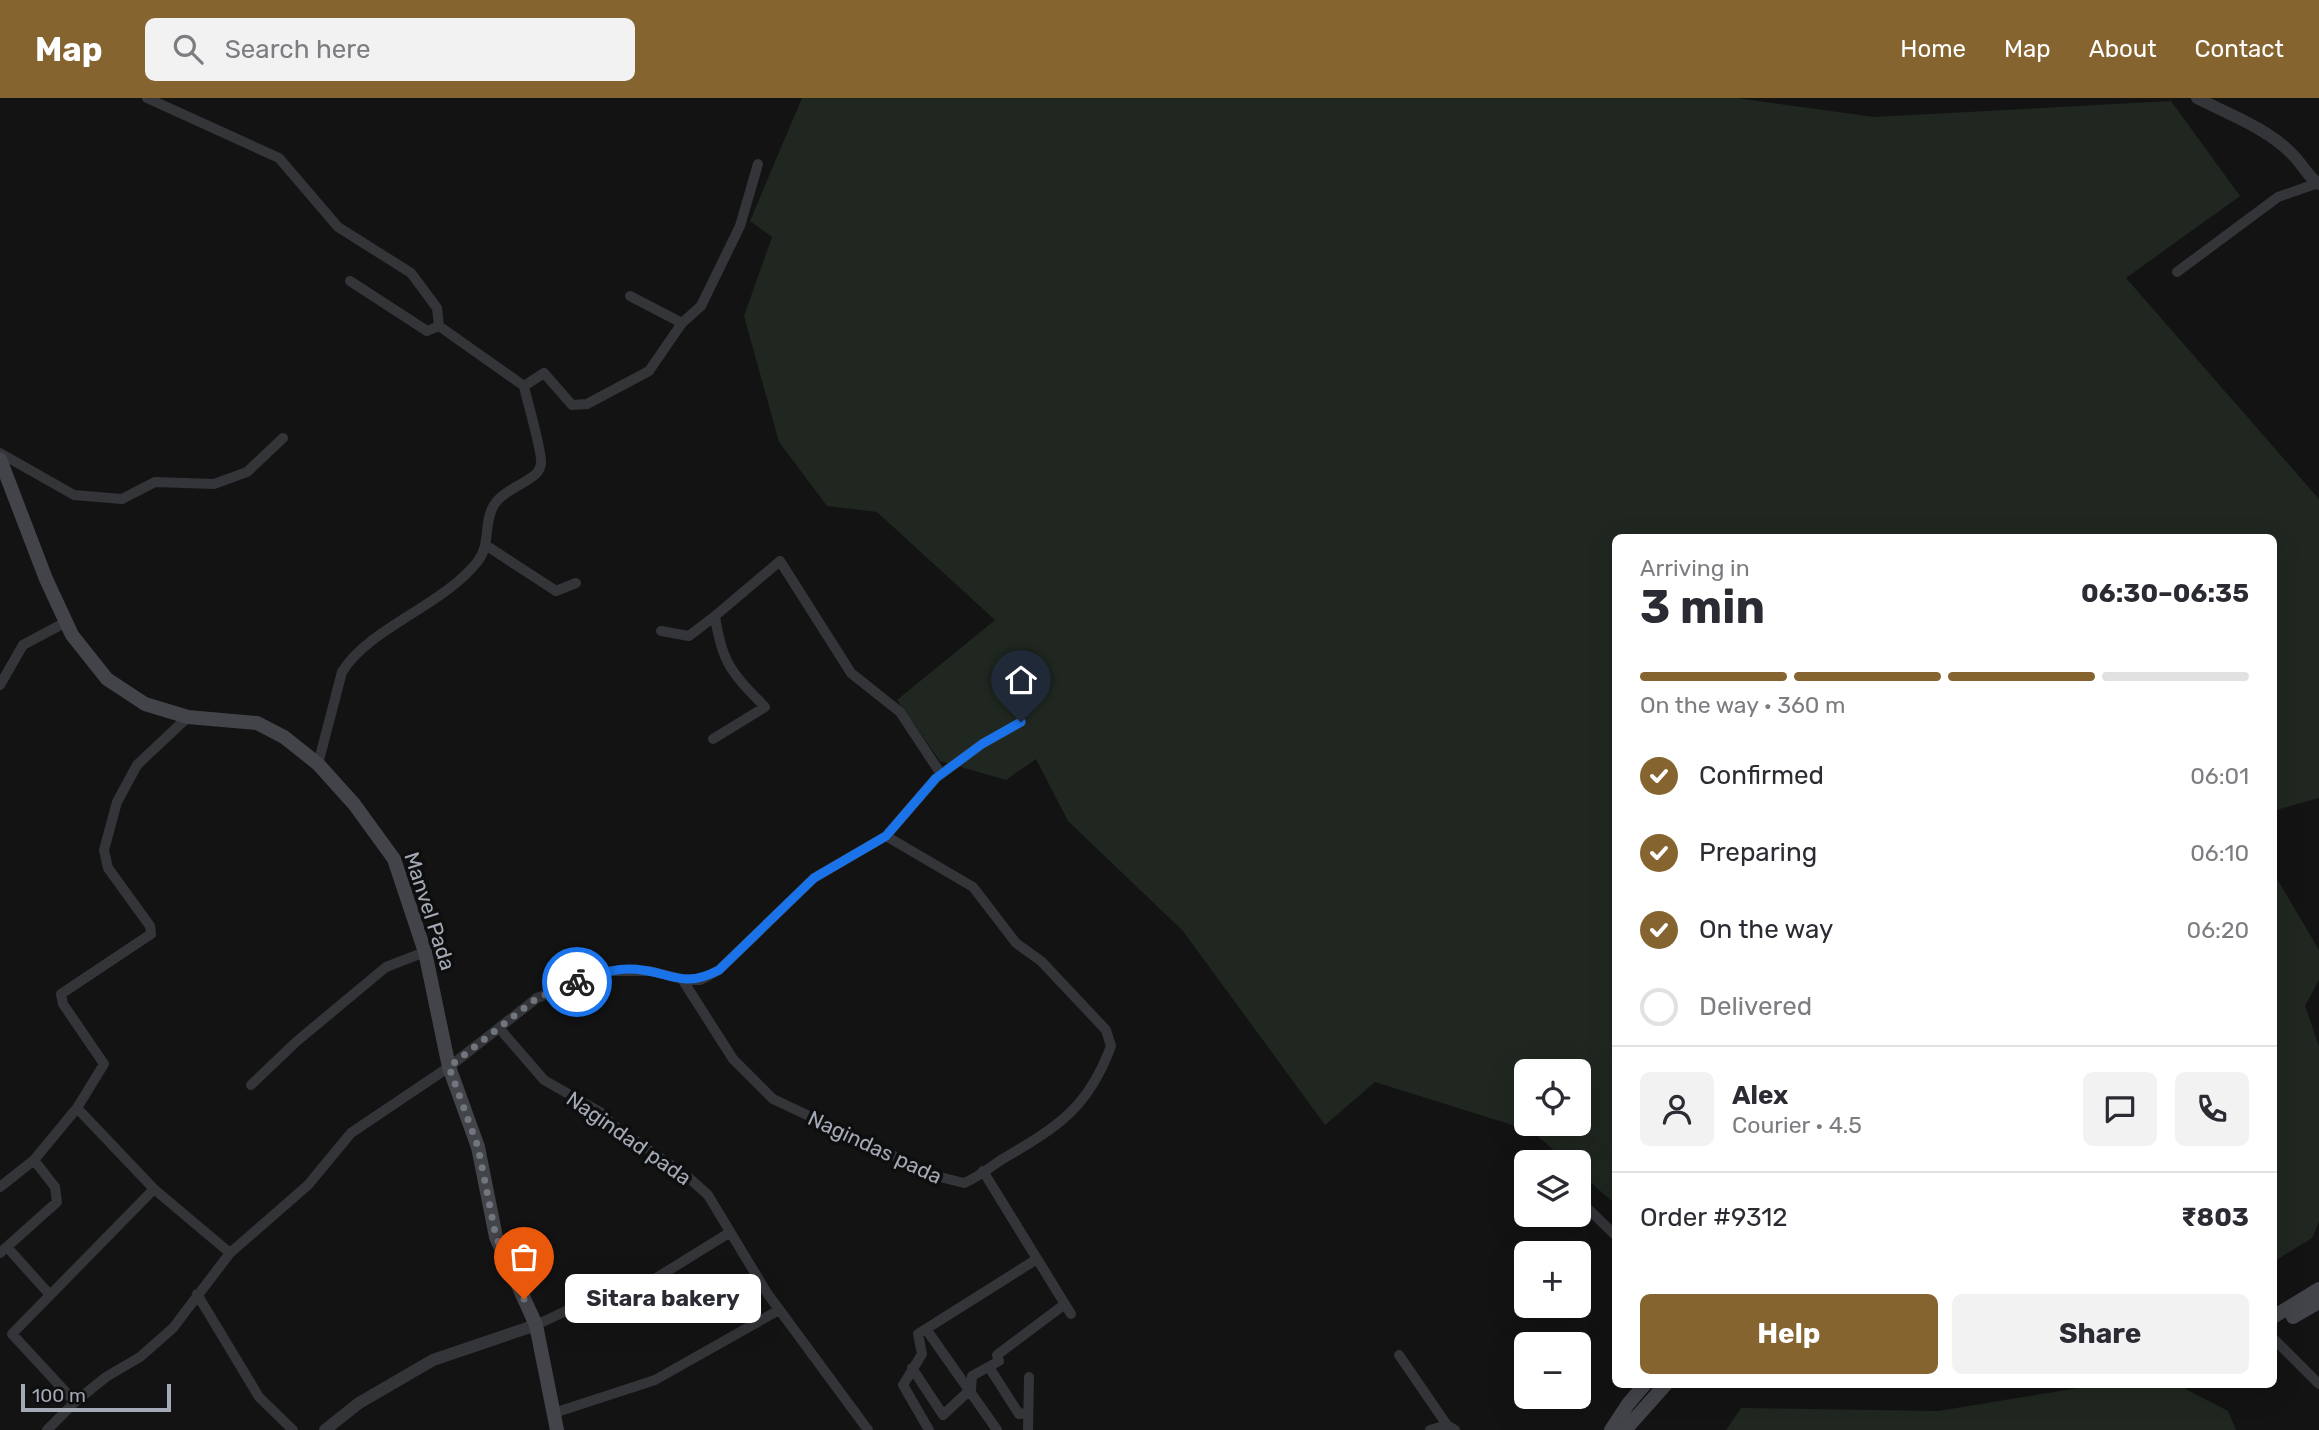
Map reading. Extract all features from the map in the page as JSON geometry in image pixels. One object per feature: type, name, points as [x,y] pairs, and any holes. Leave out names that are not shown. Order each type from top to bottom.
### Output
[{"type":"main road","name":"Manvel Pada","points":[[0,459],[72,635],[107,679],[145,704],[188,717],[257,723],[284,737],[318,764],[354,804],[394,859],[425,952],[449,1067],[478,1147],[496,1237],[536,1325],[557,1430]]},
{"type":"main road","points":[[2277,1315],[2319,1289]]},
{"type":"main road","points":[[2277,1324],[2319,1302]]},
{"type":"main road","points":[[1611,1430],[1642,1388]]},
{"type":"main road","points":[[1625,1430],[1662,1388]]},
{"type":"street","points":[[148,98],[279,158],[338,227],[411,272],[437,308],[439,326],[524,386],[541,461],[540,468],[534,476],[495,503],[486,547],[478,561],[435,601],[388,630],[347,664],[342,672],[318,764]]},
{"type":"street","points":[[2197,98],[2252,126],[2293,154],[2310,178],[2318,184]]},
{"type":"street","points":[[524,386],[544,373],[572,405],[587,404],[649,370],[682,323],[701,306],[718,275],[740,226],[758,164]]},
{"type":"street","points":[[2177,272],[2278,197],[2318,184]]},
{"type":"street","points":[[350,281],[382,299],[416,326],[427,331],[439,326]]},
{"type":"street","points":[[630,296],[682,323]]},
{"type":"street","points":[[0,453],[75,495],[122,499],[155,482],[214,484],[247,472],[283,439]]},
{"type":"street","points":[[486,547],[556,591],[576,583]]},
{"type":"street","points":[[661,631],[689,636],[780,561],[851,673],[900,712],[941,774]]},
{"type":"street","points":[[713,739],[765,707],[730,670],[719,646],[715,616]]},
{"type":"street","points":[[0,685],[23,645],[66,622]]},
{"type":"street","points":[[0,1187],[34,1160],[76,1108],[104,1064],[63,1004],[61,994],[151,934],[150,926],[108,868],[104,849],[117,802],[137,765],[188,717]]},
{"type":"street","points":[[47,1430],[75,1402],[157,1343],[173,1328],[230,1253],[308,1185],[351,1133],[449,1067],[537,998],[606,971],[650,971],[682,979],[700,980],[719,970],[814,878],[886,836],[941,774],[982,744],[1021,722]]},
{"type":"street","name":"Nagindas pada","points":[[682,979],[733,1059],[774,1099],[954,1183],[964,1183],[1066,1119],[1099,1079],[1111,1046],[1106,1030],[1041,961],[1016,943],[973,887],[886,836]]},
{"type":"street","points":[[251,1085],[386,967],[425,952]]},
{"type":"street","name":"Nagindad pada","points":[[499,1028],[544,1080],[600,1112],[613,1125],[688,1177],[708,1195],[779,1310],[868,1430]]},
{"type":"street","points":[[76,1108],[154,1189],[230,1253]]},
{"type":"street","points":[[34,1160],[55,1187],[57,1202],[4,1250],[50,1295]]},
{"type":"street","points":[[983,1171],[1071,1314]]},
{"type":"street","points":[[75,1402],[12,1335],[154,1189]]},
{"type":"street","points":[[1591,1212],[1612,1232]]},
{"type":"street","points":[[325,1430],[359,1403],[433,1360],[536,1325],[585,1302],[648,1283],[729,1233]]},
{"type":"street","points":[[929,1430],[903,1385],[922,1354],[918,1334],[1037,1259]]},
{"type":"street","points":[[197,1294],[259,1396],[293,1430]]},
{"type":"street","points":[[912,1367],[943,1415],[971,1389],[972,1376],[999,1361],[997,1355],[1065,1304]]},
{"type":"street","points":[[554,1413],[655,1380],[779,1310]]},
{"type":"street","points":[[926,1329],[971,1389],[997,1430]]},
{"type":"street","points":[[2277,1342],[2319,1384]]},
{"type":"street","points":[[1399,1354],[1451,1427],[1430,1430]]},
{"type":"street","points":[[989,1367],[1019,1414],[1028,1413]]},
{"type":"street","points":[[1028,1430],[1029,1377]]},
{"type":"shaded area","points":[[802,98],[1737,98],[1874,117],[2171,101],[2240,196],[2126,278],[2319,499],[2319,798],[2277,810],[2277,534],[1612,534],[1612,1201],[1591,1183],[1591,1150],[1553,1150],[1538,1136],[1591,1136],[1591,1059],[1514,1059],[1514,1125],[1375,1082],[1325,1125],[1183,931],[1068,821],[1036,759],[1006,780],[940,761],[897,700],[995,620],[877,512],[827,506],[779,442],[744,316],[772,237],[750,221]]},
{"type":"shaded area","points":[[2277,879],[2319,950],[2319,980],[2305,1006],[2319,1046],[2319,1222],[2312,1238],[2277,1260]]},
{"type":"shaded area","points":[[2079,1388],[2184,1388],[2228,1411],[2236,1430],[1726,1430],[1741,1408],[1938,1411]]},
{"type":"way so far","points":[[524,1299],[496,1237],[483,1184],[478,1147],[449,1067],[537,998],[577,982]]},
{"type":"place","name":"Sitara bakery","points":[[524,1299]]},
{"type":"route","points":[[577,982],[606,971],[629,969],[700,980],[719,970],[814,878],[886,836],[936,778],[982,744],[1021,722]]}]
